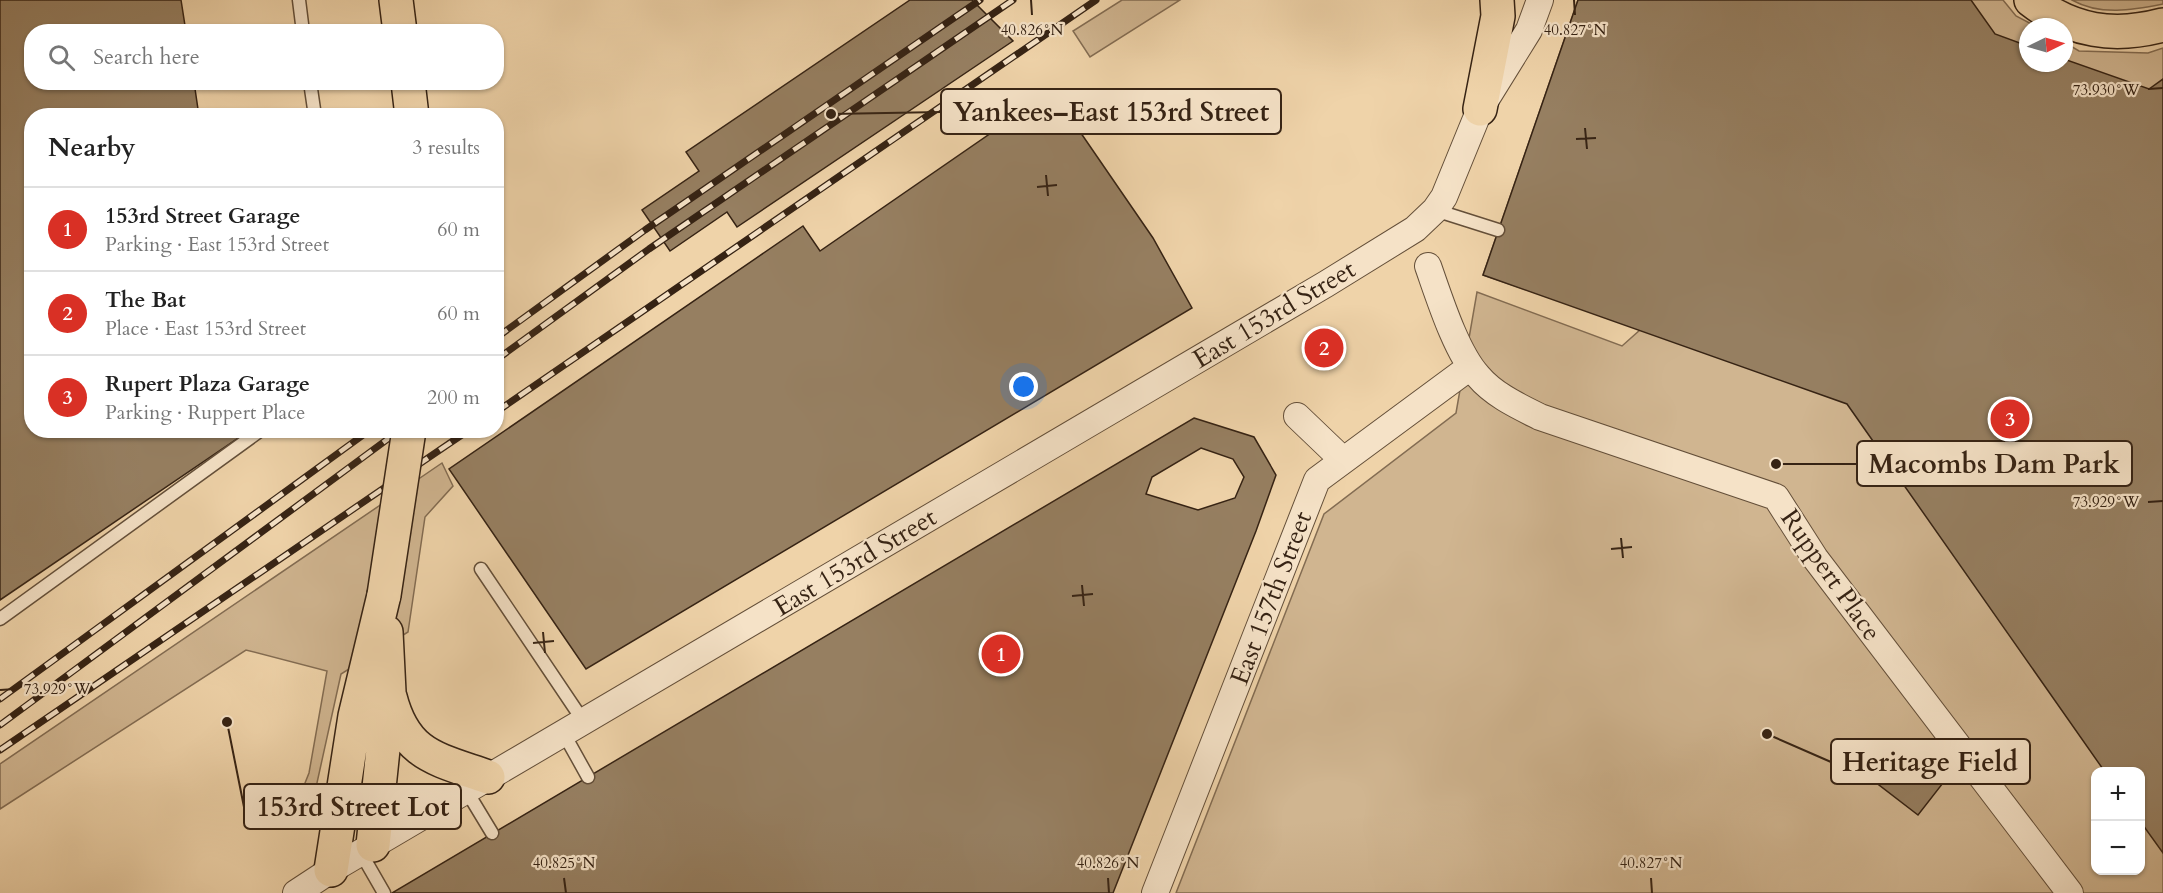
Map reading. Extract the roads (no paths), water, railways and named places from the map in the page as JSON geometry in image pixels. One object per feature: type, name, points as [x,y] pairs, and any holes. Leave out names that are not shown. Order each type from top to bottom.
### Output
[{"type":"main road","points":[[396,0],[399,24]]},
{"type":"main road","points":[[1480,110],[1498,16],[1497,0]]},
{"type":"main road","points":[[2031,0],[2067,22],[2105,32],[2126,33],[2163,25]]},
{"type":"main road","points":[[409,90],[411,108]]},
{"type":"main road","points":[[331,870],[355,716],[384,595],[408,438]]},
{"type":"main road","points":[[367,849],[389,692],[384,595]]},
{"type":"main road","points":[[389,692],[400,727],[416,746],[477,784]]},
{"type":"street","points":[[1435,210],[1444,197],[1480,110],[1529,30],[1540,0]]},
{"type":"street","name":"East 153rd Street","points":[[296,893],[331,870],[1326,284],[1415,229],[1435,210]]},
{"type":"street","name":"Ruppert Place","points":[[1428,266],[1446,317],[1470,367],[1479,378],[1505,399],[1540,417],[1776,496],[1815,558],[2070,893]]},
{"type":"street","name":"East 157th Street","points":[[1155,893],[1317,480],[1470,367]]},
{"type":"street","points":[[1298,416],[1342,460]]},
{"type":"lane","points":[[299,0],[302,24]]},
{"type":"lane","points":[[311,90],[314,108]]},
{"type":"lane","points":[[1435,210],[1498,230]]},
{"type":"lane","points":[[0,619],[250,438]]},
{"type":"lane","points":[[481,569],[574,728],[588,777]]},
{"type":"lane","points":[[477,784],[492,833]]},
{"type":"lane","points":[[367,849],[384,893]]},
{"type":"railway","points":[[504,332],[645,230],[980,0]]},
{"type":"railway","points":[[504,354],[649,249],[1013,0]]},
{"type":"railway","points":[[504,407],[1096,0]]},
{"type":"railway","points":[[0,699],[359,438]]},
{"type":"railway","points":[[0,725],[389,438]]},
{"type":"railway","points":[[0,750],[457,438]]},
{"type":"place","name":"Yankees–East 153rd Street","points":[[831,114]]},
{"type":"place","name":"The Bat","points":[[1324,348]]},
{"type":"place","name":"Rupert Plaza Garage","points":[[2010,419]]},
{"type":"place","name":"Macombs Dam Park","points":[[1776,464]]},
{"type":"place","name":"153rd Street Garage","points":[[1001,654]]},
{"type":"place","name":"153rd Street Lot","points":[[227,722]]},
{"type":"place","name":"Heritage Field","points":[[1767,734]]}]
